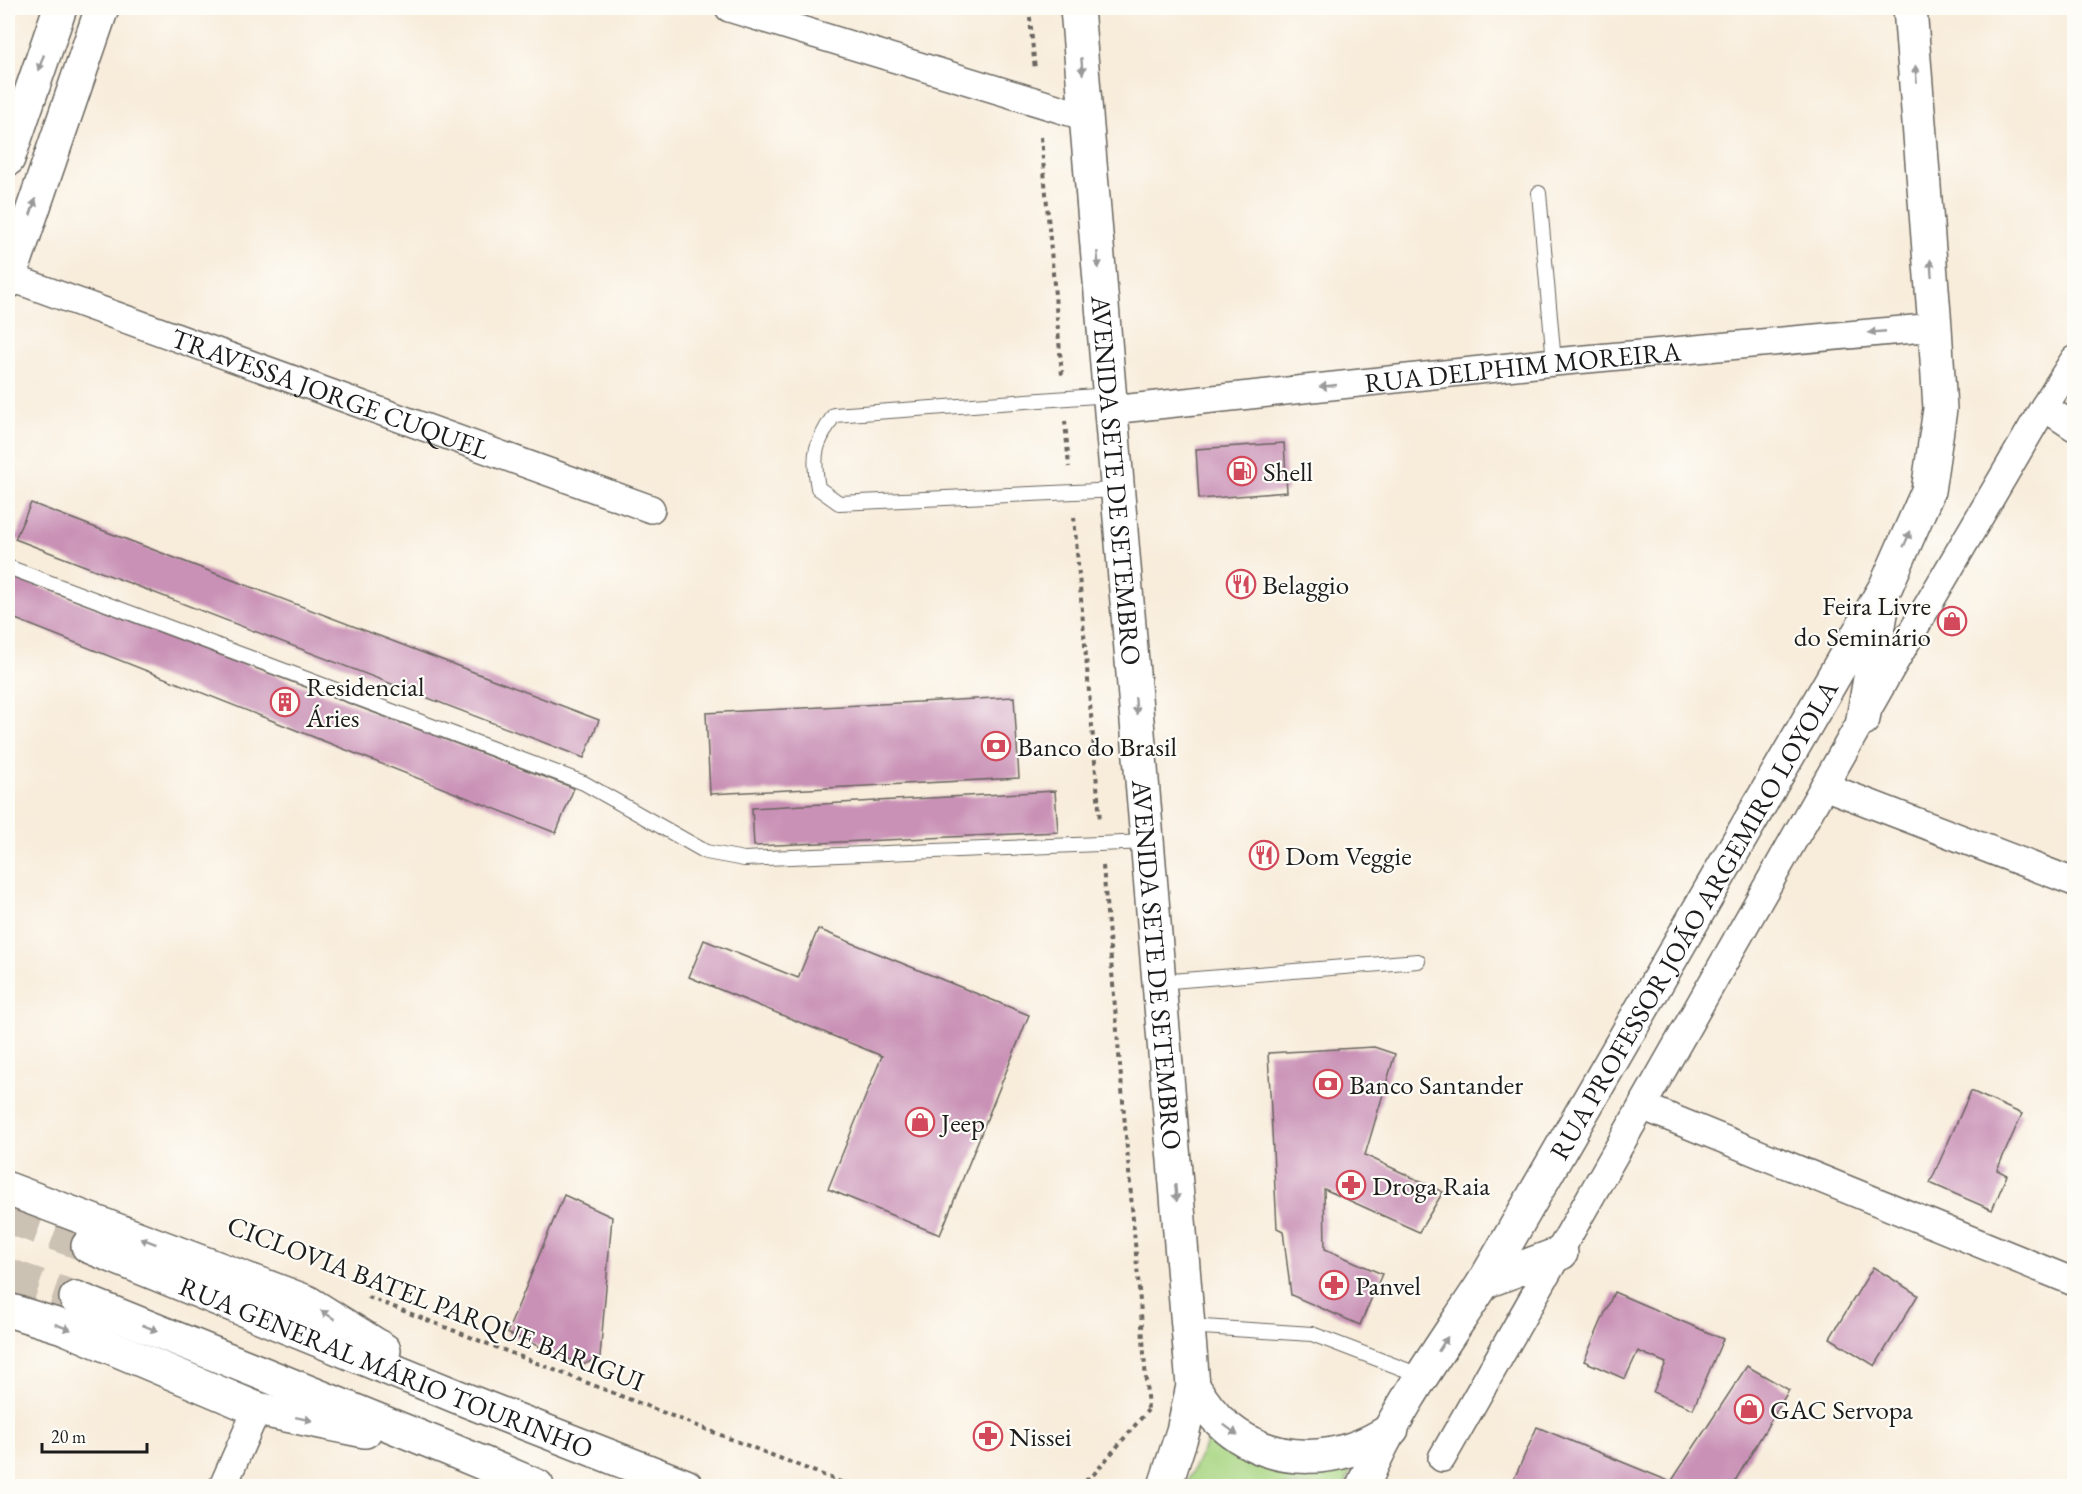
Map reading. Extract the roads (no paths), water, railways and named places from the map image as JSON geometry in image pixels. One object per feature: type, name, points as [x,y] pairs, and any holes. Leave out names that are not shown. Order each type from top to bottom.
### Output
[{"type":"main road","points":[[8,159],[60,8]]},
{"type":"main road","points":[[8,280],[102,8]]},
{"type":"main road","name":"AVENIDA SETE DE SETEMBRO","points":[[1077,8],[1193,1386],[1184,1431],[1165,1486]]},
{"type":"main road","name":"RUA PROFESSOR JOÃO ARGEMIRO LOYOLA","points":[[1363,1486],[1422,1376],[1484,1282],[1886,586],[1928,491],[1940,409],[1910,8]]},
{"type":"main road","points":[[1863,718],[1886,586]]},
{"type":"main road","points":[[8,1189],[307,1302],[468,1401]]},
{"type":"main road","name":"RUA GENERAL MÁRIO TOURINHO","points":[[88,1246],[468,1401],[686,1486]]},
{"type":"main road","points":[[1484,1282],[1561,1252]]},
{"type":"main road","name":"RUA GENERAL MÁRIO TOURINHO","points":[[76,1298],[537,1486]]},
{"type":"main road","points":[[8,1310],[63,1327],[257,1409],[449,1449]]},
{"type":"main road","points":[[1193,1386],[1213,1414],[1225,1426],[1254,1444],[1288,1455],[1324,1456],[1342,1453],[1360,1447],[1392,1429]]},
{"type":"street","points":[[729,8],[1086,117]]},
{"type":"street","name":"TRAVESSA JORGE CUQUEL","points":[[8,280],[651,509]]},
{"type":"street","name":"RUA DELPHIM MOREIRA","points":[[1111,403],[1935,327]]},
{"type":"street","name":"RUA PROFESSOR JOÃO ARGEMIRO LOYOLA","points":[[1442,1458],[1863,718],[2044,407],[2074,360]]},
{"type":"street","points":[[2044,407],[2074,427]]},
{"type":"street","points":[[1824,786],[2074,882]]},
{"type":"street","points":[[1642,1106],[2074,1282]]},
{"type":"street","points":[[223,1486],[257,1409]]},
{"type":"lane","points":[[1539,193],[1554,362]]},
{"type":"lane","points":[[1111,403],[1064,399],[834,415],[820,437],[814,462],[818,488],[839,503],[1118,490]]},
{"type":"lane","points":[[8,567],[584,783],[706,852],[744,859],[1148,842]]},
{"type":"lane","points":[[1159,981],[1418,961]]},
{"type":"lane","points":[[1187,1326],[1312,1334],[1422,1376]]},
{"type":"tunnel","points":[[8,1217],[88,1246]]},
{"type":"tunnel","points":[[8,1275],[76,1298]]},
{"type":"place","name":"Shell","points":[[1242,471]]},
{"type":"place","name":"Belaggio","points":[[1241,584]]},
{"type":"place","name":"Feira Livre do Seminário","points":[[1952,621]]},
{"type":"place","name":"Residencial Áries","points":[[285,702]]},
{"type":"place","name":"Banco do Brasil","points":[[996,746]]},
{"type":"place","name":"Dom Veggie","points":[[1264,855]]},
{"type":"place","name":"Banco Santander","points":[[1328,1084]]},
{"type":"place","name":"Jeep","points":[[920,1122]]},
{"type":"place","name":"Droga Raia","points":[[1351,1185]]},
{"type":"place","name":"Panvel","points":[[1334,1285]]},
{"type":"place","name":"GAC Servopa","points":[[1749,1409]]},
{"type":"place","name":"Nissei","points":[[988,1436]]}]
